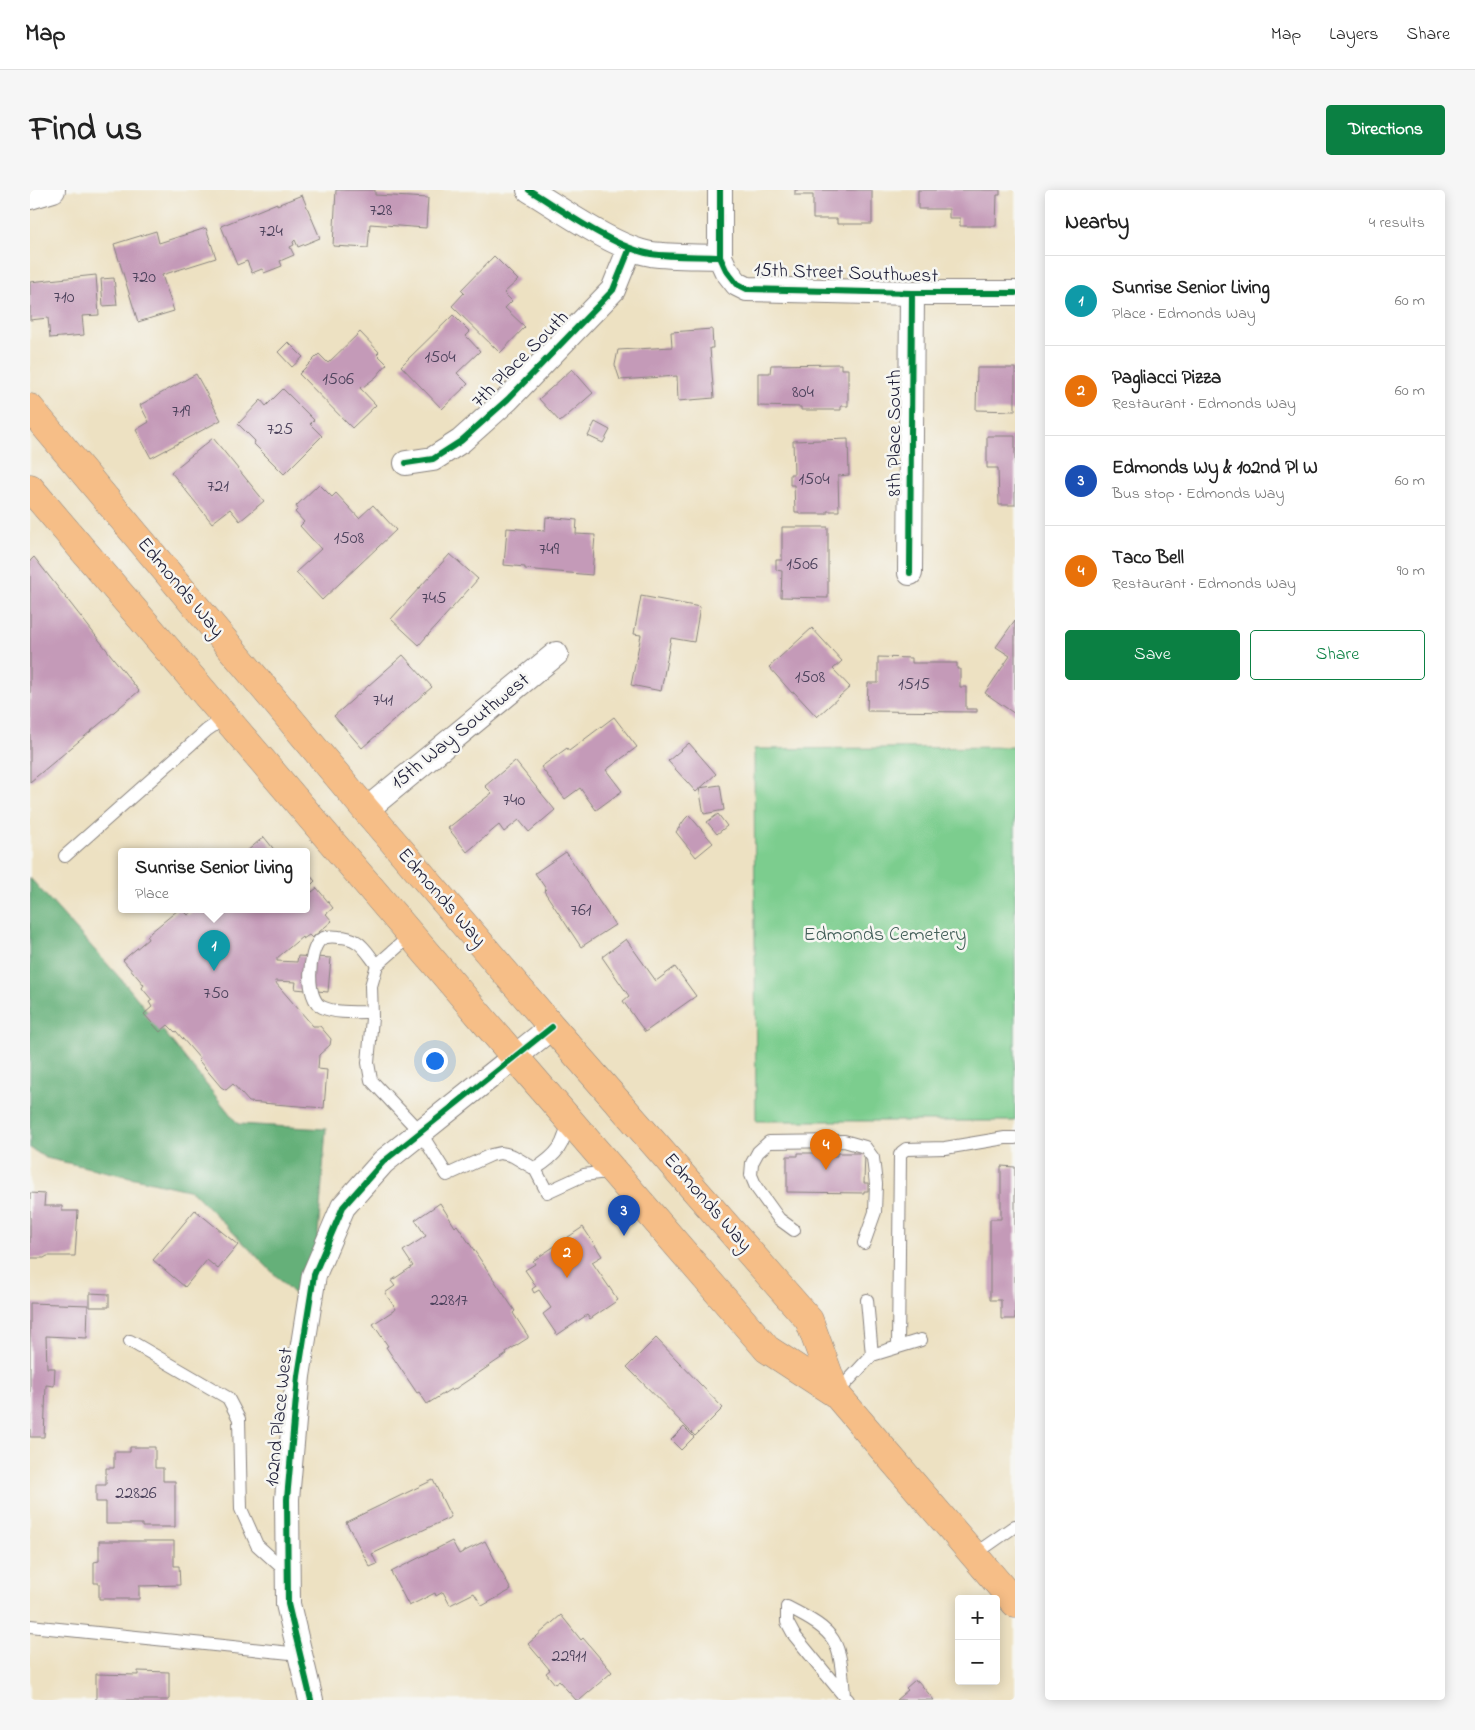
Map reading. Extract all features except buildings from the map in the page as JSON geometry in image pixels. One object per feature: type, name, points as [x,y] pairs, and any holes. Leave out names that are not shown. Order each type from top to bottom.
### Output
[{"type":"main road","name":"Edmonds Way","points":[[30,408],[366,810],[552,1027],[809,1320],[836,1394]]},
{"type":"main road","name":"Edmonds Way","points":[[30,488],[411,936],[767,1349],[836,1394],[1015,1603]]},
{"type":"street","points":[[30,197],[53,190]]},
{"type":"street","points":[[529,190],[606,236],[630,248],[651,254],[720,257],[720,190]]},
{"type":"street","name":"7th Place South","points":[[406,463],[433,459],[461,440],[508,399],[613,290],[630,248]]},
{"type":"street","name":"15th Street Southwest","points":[[720,257],[726,270],[737,284],[747,289],[1015,294]]},
{"type":"street","name":"8th Place South","points":[[910,573],[912,293]]},
{"type":"street","name":"15th Way Southwest","points":[[366,810],[556,654]]},
{"type":"street","name":"102nd Place West","points":[[311,1700],[288,1604],[287,1499],[298,1376],[314,1275],[343,1207],[383,1162],[552,1027]]},
{"type":"lane","points":[[65,856],[207,730],[226,718]]},
{"type":"lane","points":[[372,1012],[347,1012],[321,1007],[313,998],[310,982],[312,960],[315,948],[321,940],[330,936],[337,936],[358,942],[377,965]]},
{"type":"lane","points":[[411,936],[377,965],[372,986],[368,1063],[371,1080],[420,1132],[447,1174],[500,1153],[513,1156],[536,1169],[547,1192],[584,1176],[614,1171]]},
{"type":"lane","points":[[536,1169],[562,1146],[568,1118]]},
{"type":"lane","points":[[898,1347],[900,1155],[906,1149],[946,1148],[1004,1138],[1015,1138]]},
{"type":"lane","points":[[794,1230],[779,1219],[756,1187],[751,1176],[752,1163],[758,1152],[769,1142],[844,1140],[865,1147],[874,1158],[876,1184],[875,1212],[864,1243]]},
{"type":"lane","points":[[867,1300],[872,1355]]},
{"type":"lane","points":[[836,1394],[872,1355],[921,1340]]},
{"type":"lane","points":[[130,1341],[228,1398],[239,1419],[241,1509],[257,1545],[288,1573]]},
{"type":"lane","points":[[974,1554],[1015,1526]]},
{"type":"lane","points":[[787,1607],[815,1621],[831,1635],[838,1647],[842,1661],[846,1698],[794,1635],[787,1622],[787,1607]]},
{"type":"lane","points":[[30,1626],[300,1654]]},
{"type":"green space","name":"Edmonds Cemetery","points":[[1015,747],[1015,1121],[756,1121],[754,749]]},
{"type":"green space","points":[[30,878],[128,987],[238,1124],[326,1129],[317,1248],[294,1294],[192,1191],[46,1158],[30,1148]]},
{"type":"cycle path","points":[[529,190],[605,236],[637,250],[659,255],[720,257]]},
{"type":"cycle path","points":[[720,190],[720,257],[726,270],[737,284],[747,289],[912,293],[1015,293]]},
{"type":"cycle path","points":[[406,463],[433,459],[461,441],[508,399],[613,290],[630,248]]},
{"type":"cycle path","points":[[910,573],[912,293]]},
{"type":"cycle path","points":[[311,1700],[288,1604],[287,1499],[298,1376],[314,1275],[343,1207],[383,1162],[552,1027]]},
{"type":"place","name":"Sunrise Senior Living","points":[[214,971]]},
{"type":"place","name":"Taco Bell","points":[[826,1170]]},
{"type":"place","name":"Edmonds Wy & 102nd Pl W","points":[[624,1236]]},
{"type":"place","name":"Pagliacci Pizza","points":[[567,1278]]}]
